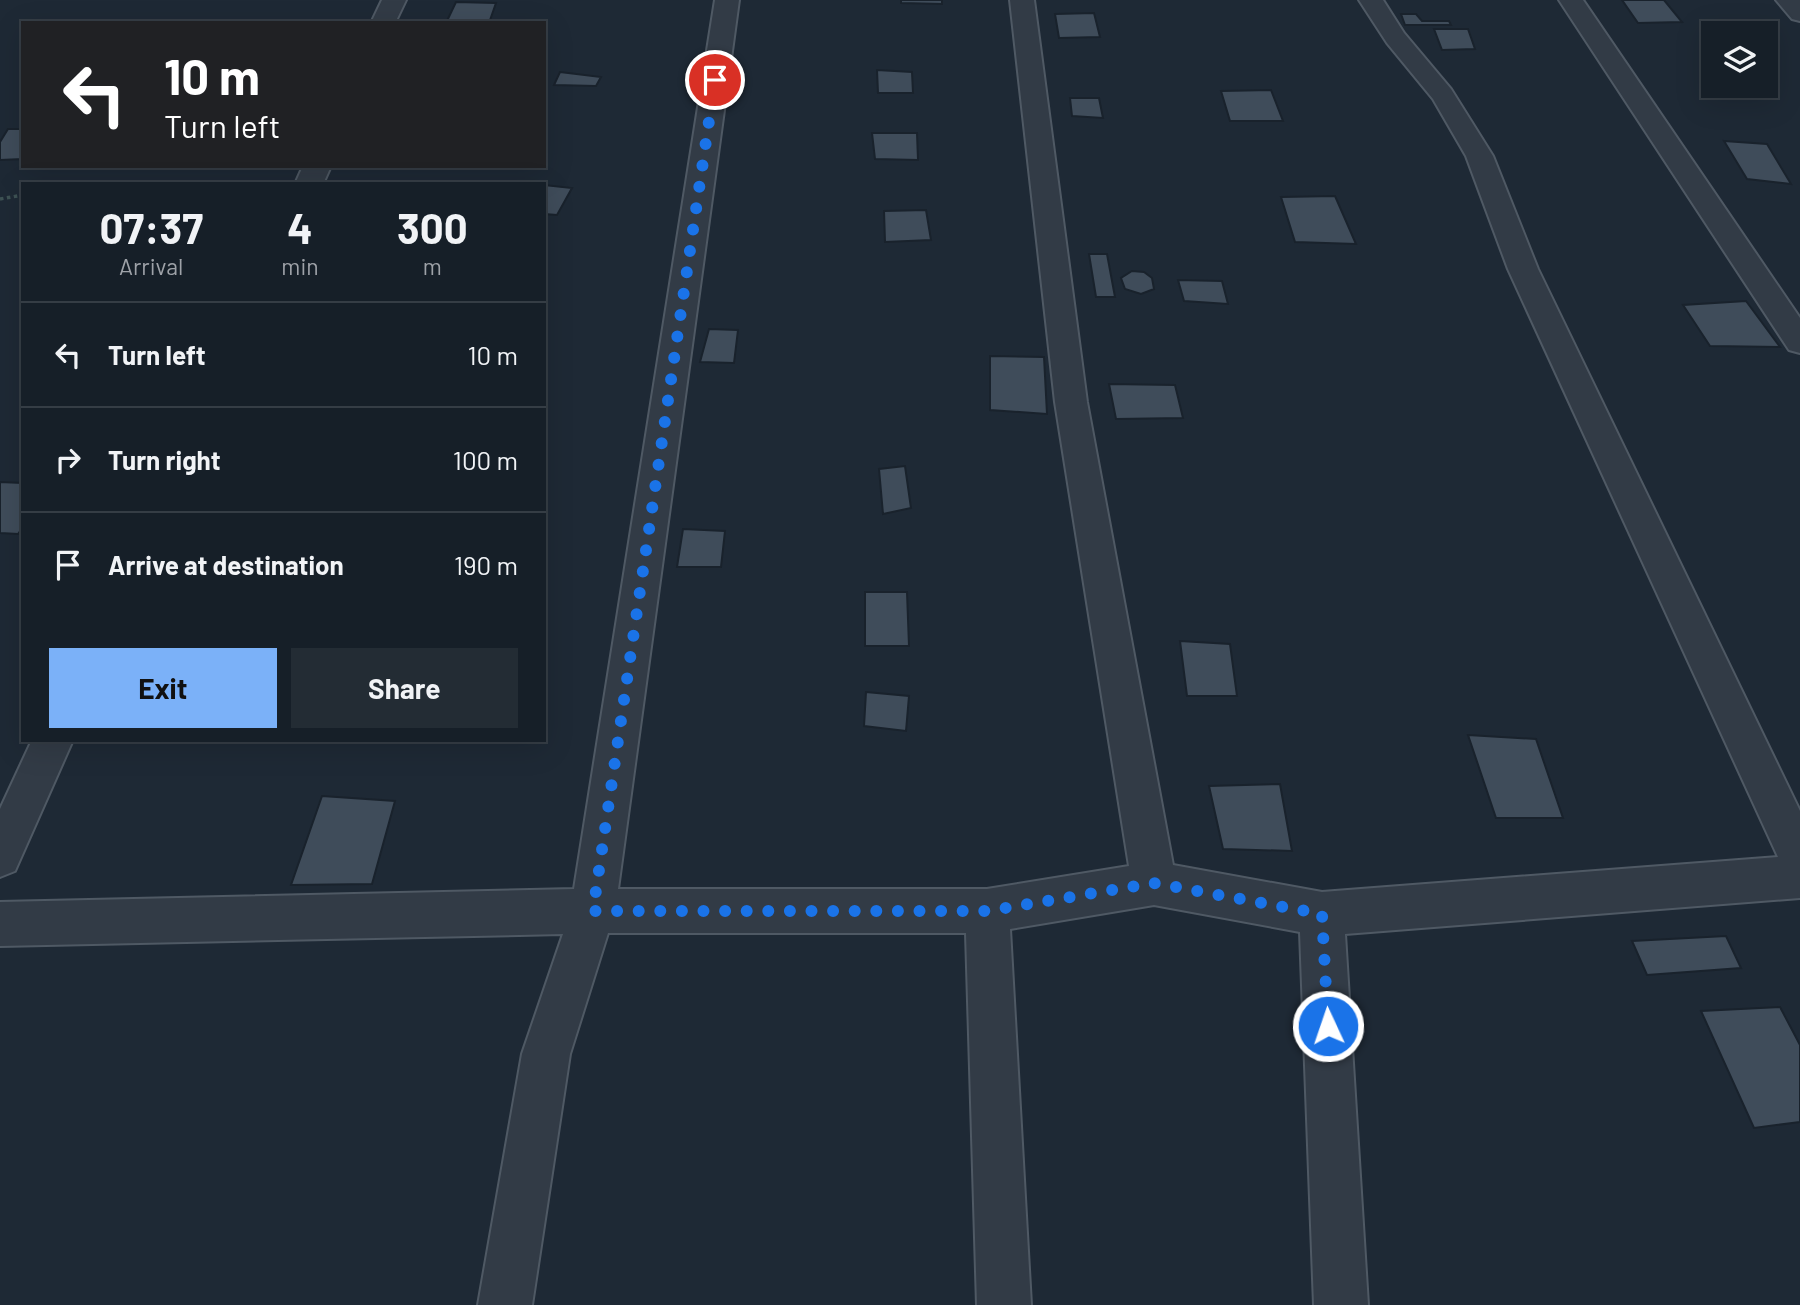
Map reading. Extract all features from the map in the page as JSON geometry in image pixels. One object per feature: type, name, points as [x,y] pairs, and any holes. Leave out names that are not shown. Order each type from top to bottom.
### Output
[{"type":"street","points":[[384,21],[394,0]]},
{"type":"street","points":[[505,1305],[546,1054],[593,911],[727,0]]},
{"type":"street","points":[[1022,0],[1071,402],[1154,883]]},
{"type":"street","points":[[1371,0],[1383,25],[1443,95],[1492,178],[1523,269],[1800,857]]},
{"type":"street","points":[[1571,0],[1800,342]]},
{"type":"street","points":[[1788,0],[1800,14]]},
{"type":"street","points":[[0,856],[52,742]]},
{"type":"street","points":[[0,924],[593,911],[987,911],[1154,883],[1322,914],[1800,877]]},
{"type":"street","points":[[987,911],[1004,1305]]},
{"type":"street","points":[[1322,914],[1340,1305]]},
{"type":"path","points":[[0,199],[21,195]]},
{"type":"building","points":[[901,0],[942,0],[942,4],[901,3]]},
{"type":"building","points":[[1622,0],[1664,0],[1682,22],[1638,23]]},
{"type":"building","points":[[456,2],[496,3],[490,21],[447,21]]},
{"type":"building","points":[[1094,13],[1100,37],[1059,38],[1055,14]]},
{"type":"building","points":[[1401,14],[1416,14],[1422,21],[1449,21],[1451,25],[1405,25]]},
{"type":"building","points":[[1434,29],[1468,29],[1475,49],[1442,50]]},
{"type":"building","points":[[877,70],[912,72],[913,93],[878,93]]},
{"type":"building","points":[[560,72],[601,77],[596,86],[554,85]]},
{"type":"building","points":[[1271,90],[1283,121],[1230,121],[1221,91]]},
{"type":"building","points":[[1070,98],[1099,98],[1103,118],[1072,116]]},
{"type":"building","points":[[8,129],[21,129],[21,159],[0,160],[0,142]]},
{"type":"building","points":[[872,133],[917,133],[918,160],[875,159]]},
{"type":"building","points":[[1724,141],[1767,144],[1791,184],[1747,179]]},
{"type":"building","points":[[546,185],[572,188],[557,215],[546,214]]},
{"type":"building","points":[[1335,196],[1356,244],[1295,242],[1281,197]]},
{"type":"building","points":[[926,210],[931,240],[885,242],[884,211]]},
{"type":"building","points":[[1089,254],[1107,254],[1115,297],[1096,297]]},
{"type":"building","points":[[1132,271],[1144,272],[1152,278],[1154,289],[1141,294],[1125,289],[1121,278]]},
{"type":"building","points":[[1178,280],[1222,281],[1228,304],[1184,301]]},
{"type":"building","points":[[1746,301],[1780,347],[1710,346],[1683,305]]},
{"type":"building","points":[[709,329],[738,330],[734,363],[700,362]]},
{"type":"building","points":[[990,356],[1044,357],[1047,414],[990,410]]},
{"type":"building","points":[[1109,384],[1175,385],[1183,418],[1116,419]]},
{"type":"building","points":[[905,466],[911,508],[883,514],[879,469]]},
{"type":"building","points":[[0,482],[21,483],[21,530],[18,534],[0,533]]},
{"type":"building","points":[[683,529],[725,531],[721,567],[677,567]]},
{"type":"building","points":[[865,592],[907,592],[909,646],[865,646]]},
{"type":"building","points":[[1180,641],[1230,644],[1237,696],[1187,696]]},
{"type":"building","points":[[866,692],[909,696],[906,731],[864,726]]},
{"type":"building","points":[[1468,735],[1536,739],[1563,818],[1496,818]]},
{"type":"building","points":[[1280,784],[1292,851],[1223,849],[1209,786]]},
{"type":"building","points":[[322,796],[395,801],[372,884],[291,885]]},
{"type":"building","points":[[1726,936],[1741,968],[1647,975],[1632,941]]},
{"type":"building","points":[[1780,1007],[1800,1045],[1800,1122],[1754,1128],[1701,1011]]},
{"type":"route","points":[[715,80],[593,911],[987,911],[1154,883],[1322,914],[1328,1026]]}]
